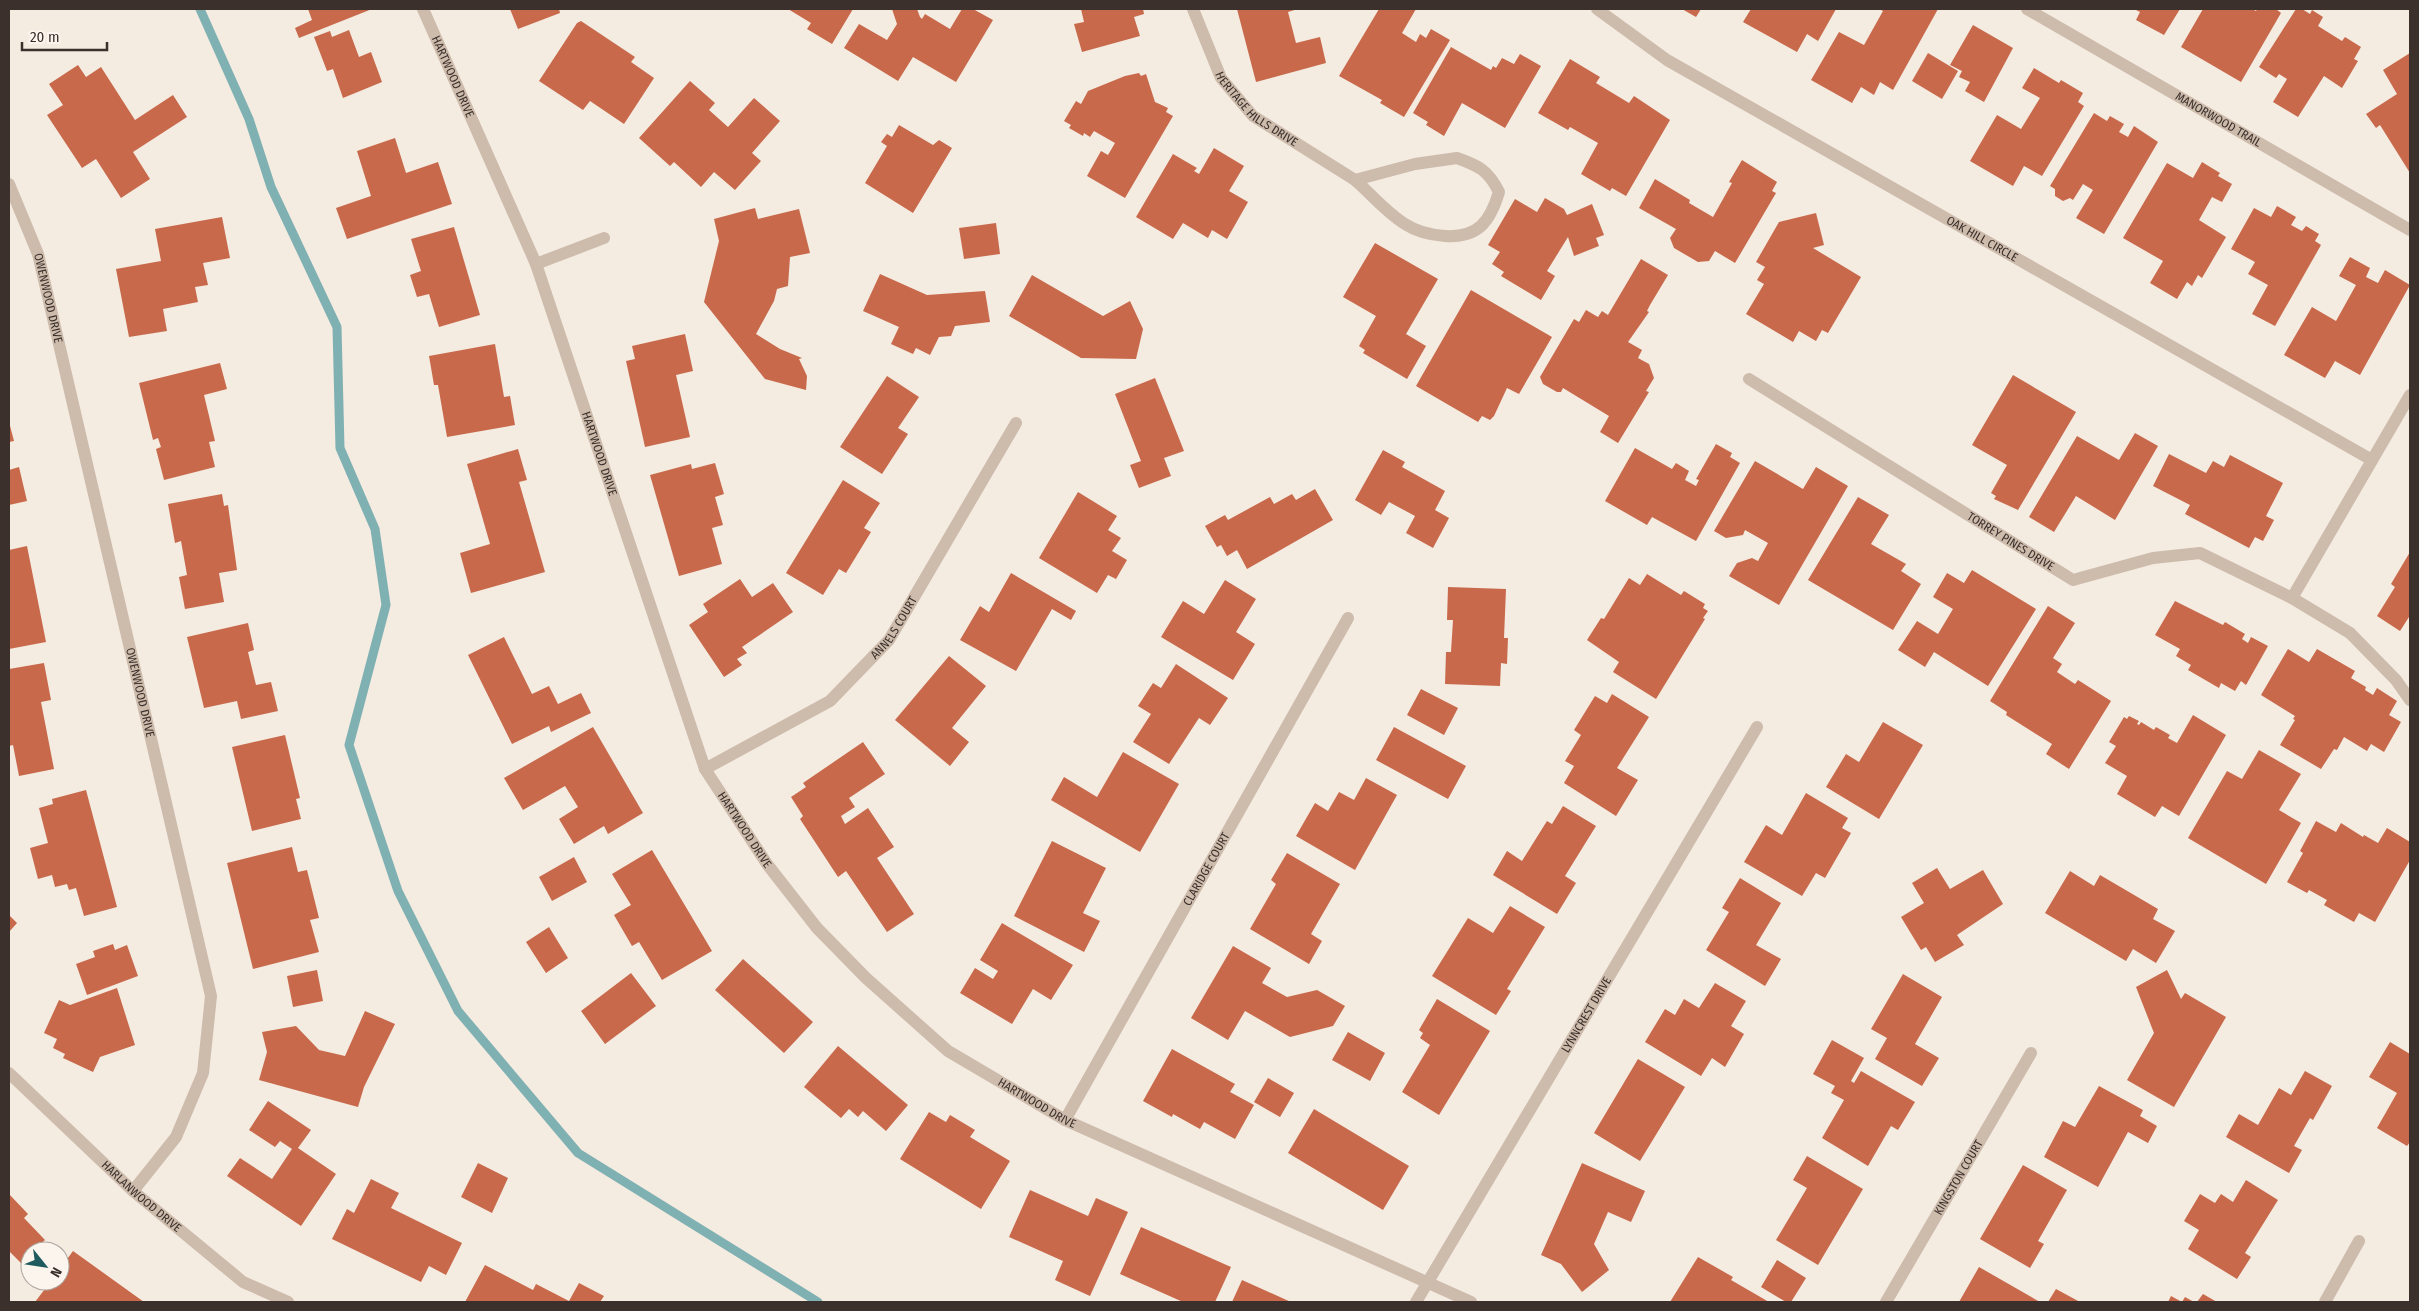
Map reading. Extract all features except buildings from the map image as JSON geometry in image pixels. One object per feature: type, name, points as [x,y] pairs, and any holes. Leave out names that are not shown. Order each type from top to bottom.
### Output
[{"type":"street","name":"HARTWOOD DRIVE","points":[[423,9],[536,264],[705,769],[767,864],[817,928],[866,978],[948,1051],[1065,1120],[1426,1284],[1472,1302]]},
{"type":"street","name":"HERITAGE HILLS DRIVE","points":[[1193,9],[1221,78],[1252,116],[1355,180],[1405,224],[1429,235],[1457,237],[1474,233],[1490,217],[1499,192],[1492,177],[1478,166],[1457,158],[1415,164],[1355,180]]},
{"type":"street","name":"OAK HILL CIRCLE","points":[[1597,9],[1668,60],[2372,460]]},
{"type":"street","name":"MANORWOOD TRAIL","points":[[2027,9],[2410,230]]},
{"type":"street","name":"OWENWOOD DRIVE","points":[[9,184],[38,254],[211,996],[202,1073],[176,1137],[133,1191]]},
{"type":"street","points":[[536,264],[604,238]]},
{"type":"street","name":"TORREY PINES DRIVE","points":[[1748,379],[2073,580],[2153,558],[2200,553],[2292,598],[2350,633],[2396,680],[2410,700]]},
{"type":"street","points":[[2292,598],[2410,395]]},
{"type":"street","name":"ANNELS COURT","points":[[705,769],[830,700],[889,640],[1016,423]]},
{"type":"street","name":"CLARIDGE COURT","points":[[1065,1120],[1348,618]]},
{"type":"street","name":"LYNNCREST DRIVE","points":[[1416,1302],[1757,726]]},
{"type":"street","name":"KINGSTON COURT","points":[[1886,1302],[2031,1053]]},
{"type":"street","name":"HARLANWOOD DRIVE","points":[[9,1073],[133,1191],[243,1282],[288,1302]]},
{"type":"street","points":[[2325,1302],[2359,1241]]},
{"type":"waterway","points":[[200,9],[249,119],[271,187],[337,327],[340,448],[375,529],[386,605],[349,745],[398,891],[458,1011],[578,1153],[818,1302]]}]
